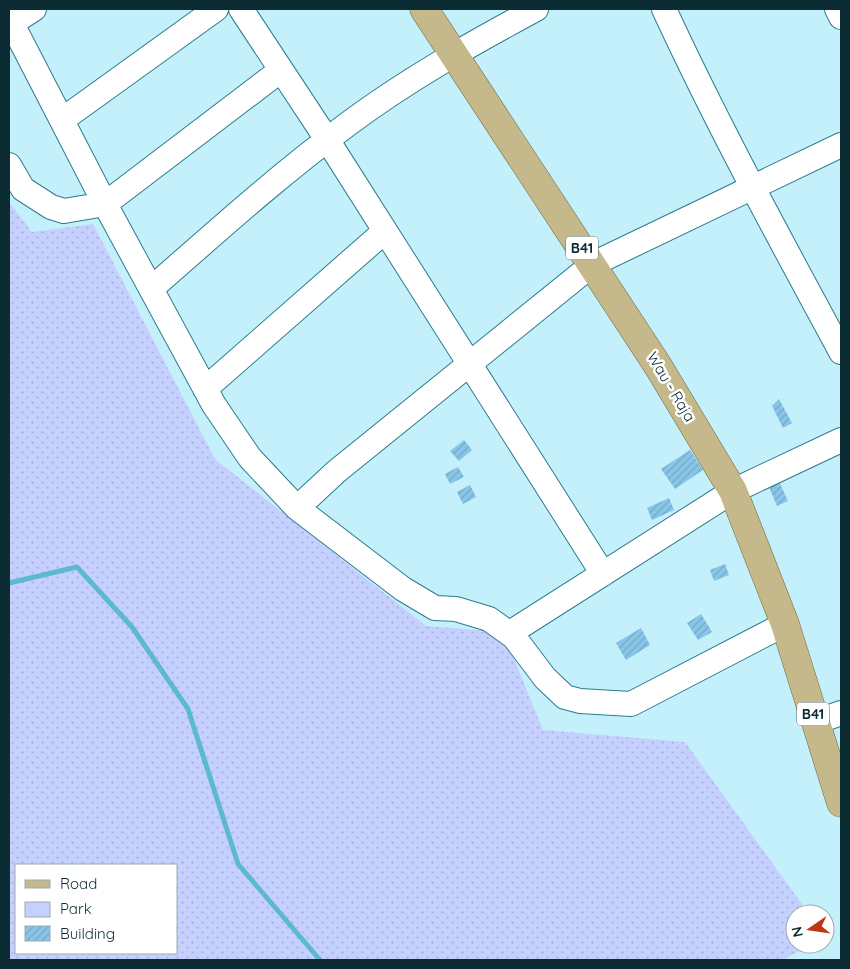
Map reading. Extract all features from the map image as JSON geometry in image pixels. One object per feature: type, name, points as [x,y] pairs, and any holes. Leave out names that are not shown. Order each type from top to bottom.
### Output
[{"type":"main road","name":"Wau - Raja","points":[[424,9],[455,53],[593,264],[658,366],[733,491],[785,624],[841,803]]},
{"type":"street","points":[[34,9],[10,20],[105,204],[205,389],[250,458],[298,508],[403,588],[435,608],[456,609],[489,619],[510,633],[545,678],[564,697],[580,701],[631,704],[785,624]]},
{"type":"street","points":[[62,120],[216,9]]},
{"type":"street","points":[[241,9],[328,141],[603,574]]},
{"type":"street","points":[[151,289],[231,218],[348,124],[455,53],[536,9]]},
{"type":"street","points":[[664,9],[690,66],[752,187],[841,352]]},
{"type":"street","points":[[837,9],[841,17]]},
{"type":"street","points":[[9,165],[23,189],[50,208],[64,211],[105,204],[282,70]]},
{"type":"street","points":[[298,508],[337,471],[593,264],[841,145]]},
{"type":"street","points":[[205,389],[385,231]]},
{"type":"street","points":[[510,633],[733,491],[841,440]]},
{"type":"street","points":[[816,722],[841,713]]},
{"type":"green space","points":[[9,202],[32,232],[93,224],[215,459],[426,626],[503,632],[543,730],[685,742],[802,904],[785,904],[785,954],[794,954],[783,960],[9,960]]},
{"type":"building","points":[[779,399],[792,423],[783,428],[772,406]]},
{"type":"building","points":[[464,440],[472,450],[459,461],[450,451]]},
{"type":"building","points":[[690,450],[703,470],[675,489],[661,469]]},
{"type":"building","points":[[458,467],[464,477],[450,484],[445,474]]},
{"type":"building","points":[[776,475],[788,501],[777,506],[766,480]]},
{"type":"building","points":[[470,485],[476,497],[463,504],[457,492]]},
{"type":"building","points":[[669,498],[674,510],[652,520],[647,508]]},
{"type":"building","points":[[725,564],[729,575],[714,581],[710,570]]},
{"type":"building","points":[[701,614],[712,632],[698,640],[687,623]]},
{"type":"building","points":[[641,628],[650,645],[626,660],[616,643]]},
{"type":"waterway","points":[[9,583],[77,567],[132,627],[188,709],[238,864],[320,960]]}]
